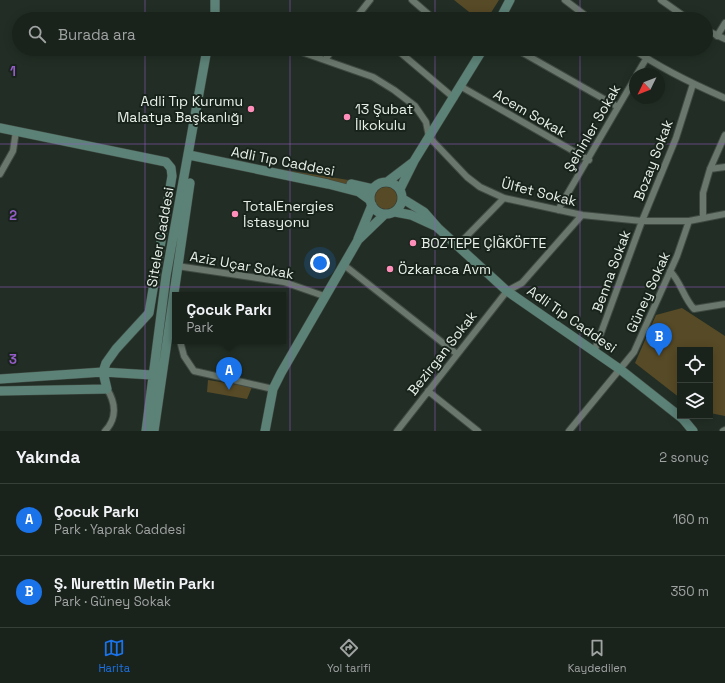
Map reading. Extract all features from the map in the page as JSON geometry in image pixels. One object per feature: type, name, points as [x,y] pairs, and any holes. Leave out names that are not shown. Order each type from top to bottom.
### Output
[{"type":"street","points":[[361,12],[370,0]]},
{"type":"street","points":[[412,0],[426,12]]},
{"type":"street","points":[[504,12],[510,0]]},
{"type":"street","points":[[565,0],[581,12]]},
{"type":"street","points":[[661,0],[678,12]]},
{"type":"street","points":[[212,12],[214,1]]},
{"type":"street","points":[[214,1],[215,12]]},
{"type":"street","points":[[717,36],[725,23]]},
{"type":"street","points":[[713,34],[725,39]]},
{"type":"street","name":"Siteler Caddesi","points":[[173,292],[206,56]]},
{"type":"street","name":"Siteler Caddesi","points":[[146,431],[152,375],[166,276],[211,56]]},
{"type":"street","points":[[313,56],[373,77],[394,90],[415,106],[423,116],[426,122],[429,137]]},
{"type":"street","points":[[325,60],[328,56]]},
{"type":"street","points":[[404,56],[454,98]]},
{"type":"street","points":[[400,189],[414,161],[454,98],[475,56]]},
{"type":"street","points":[[528,56],[618,107]]},
{"type":"street","points":[[642,56],[693,84],[725,98]]},
{"type":"street","name":"Şehinler Sokak","points":[[641,68],[646,59]]},
{"type":"street","name":"Bozay Sokak","points":[[642,221],[676,138],[693,84]]},
{"type":"street","name":"Acem Sokak","points":[[460,86],[589,160]]},
{"type":"street","name":"Şehinler Sokak","points":[[558,210],[589,160],[629,88]]},
{"type":"street","points":[[0,128],[166,162],[171,168],[172,176],[149,313],[116,349],[106,363],[103,372],[107,389],[113,399],[114,413],[108,430]]},
{"type":"street","points":[[0,174],[13,151],[16,132]]},
{"type":"street","points":[[703,218],[703,193],[710,169],[725,134]]},
{"type":"street","name":"Ülfet Sokak","points":[[429,137],[467,177],[480,188],[504,198],[582,215],[642,221],[689,221],[725,214]]},
{"type":"street","name":"Adli Tıp Caddesi","points":[[191,154],[373,189]]},
{"type":"street","name":"Adli Tıp Caddesi","points":[[191,154],[359,192],[371,202],[380,213],[385,214],[395,212],[411,215],[438,228]]},
{"type":"street","points":[[265,431],[273,389],[324,296],[358,240],[371,202],[373,189],[377,185],[387,182],[414,161]]},
{"type":"street","points":[[710,169],[725,167]]},
{"type":"street","points":[[387,182],[396,185],[400,189],[403,199],[402,204],[395,212]]},
{"type":"street","points":[[458,245],[504,198]]},
{"type":"street","name":"Adli Tıp Caddesi","points":[[403,199],[424,212],[438,228],[507,291],[621,370],[683,419],[693,431]]},
{"type":"street","points":[[358,240],[385,214]]},
{"type":"street","points":[[507,291],[522,283],[582,215]]},
{"type":"street","name":"Benna Sokak","points":[[594,352],[642,221]]},
{"type":"street","name":"Güney Sokak","points":[[571,430],[634,352],[684,240],[689,221]]},
{"type":"street","points":[[344,265],[457,354]]},
{"type":"street","name":"Aziz Uçar Sokak","points":[[177,266],[284,282],[324,296]]},
{"type":"street","points":[[670,271],[677,278],[687,301],[694,309],[725,304]]},
{"type":"street","name":"Bezirgan Sokak","points":[[397,431],[507,291]]},
{"type":"street","name":"Siteler Caddesi","points":[[154,431],[172,297]]},
{"type":"street","points":[[170,310],[172,316]]},
{"type":"street","points":[[181,344],[184,356],[194,371],[273,389]]},
{"type":"street","points":[[0,379],[103,372],[152,375]]},
{"type":"street","points":[[1,392],[107,389]]},
{"type":"street","points":[[428,391],[478,431]]},
{"type":"shaded area","points":[[454,0],[499,0],[491,12],[469,12]]},
{"type":"shaded area","points":[[229,161],[361,182],[359,188]]},
{"type":"shaded area","points":[[386,187],[390,188],[396,194],[396,202],[390,208],[386,209],[382,208],[376,202],[375,198],[376,194],[382,188]]},
{"type":"shaded area","points":[[682,308],[725,336],[725,416],[713,414],[713,347],[677,347],[677,396],[635,363],[656,315]]},
{"type":"shaded area","points":[[208,380],[252,387],[247,399],[207,392]]},
{"type":"place","name":"Adli Tıp Kurumu Malatya Başkanlığı","points":[[251,109]]},
{"type":"place","name":"13 Şubat İlkokulu","points":[[347,117]]},
{"type":"place","name":"TotalEnergies İstasyonu","points":[[235,214]]},
{"type":"place","name":"BOZTEPE ÇİĞKÖFTE","points":[[413,243]]},
{"type":"place","name":"Özkaraca Avm","points":[[390,269]]},
{"type":"place","name":"Ş. Nurettin Metin Parkı","points":[[659,356]]},
{"type":"place","name":"Çocuk Parkı","points":[[229,390]]}]
